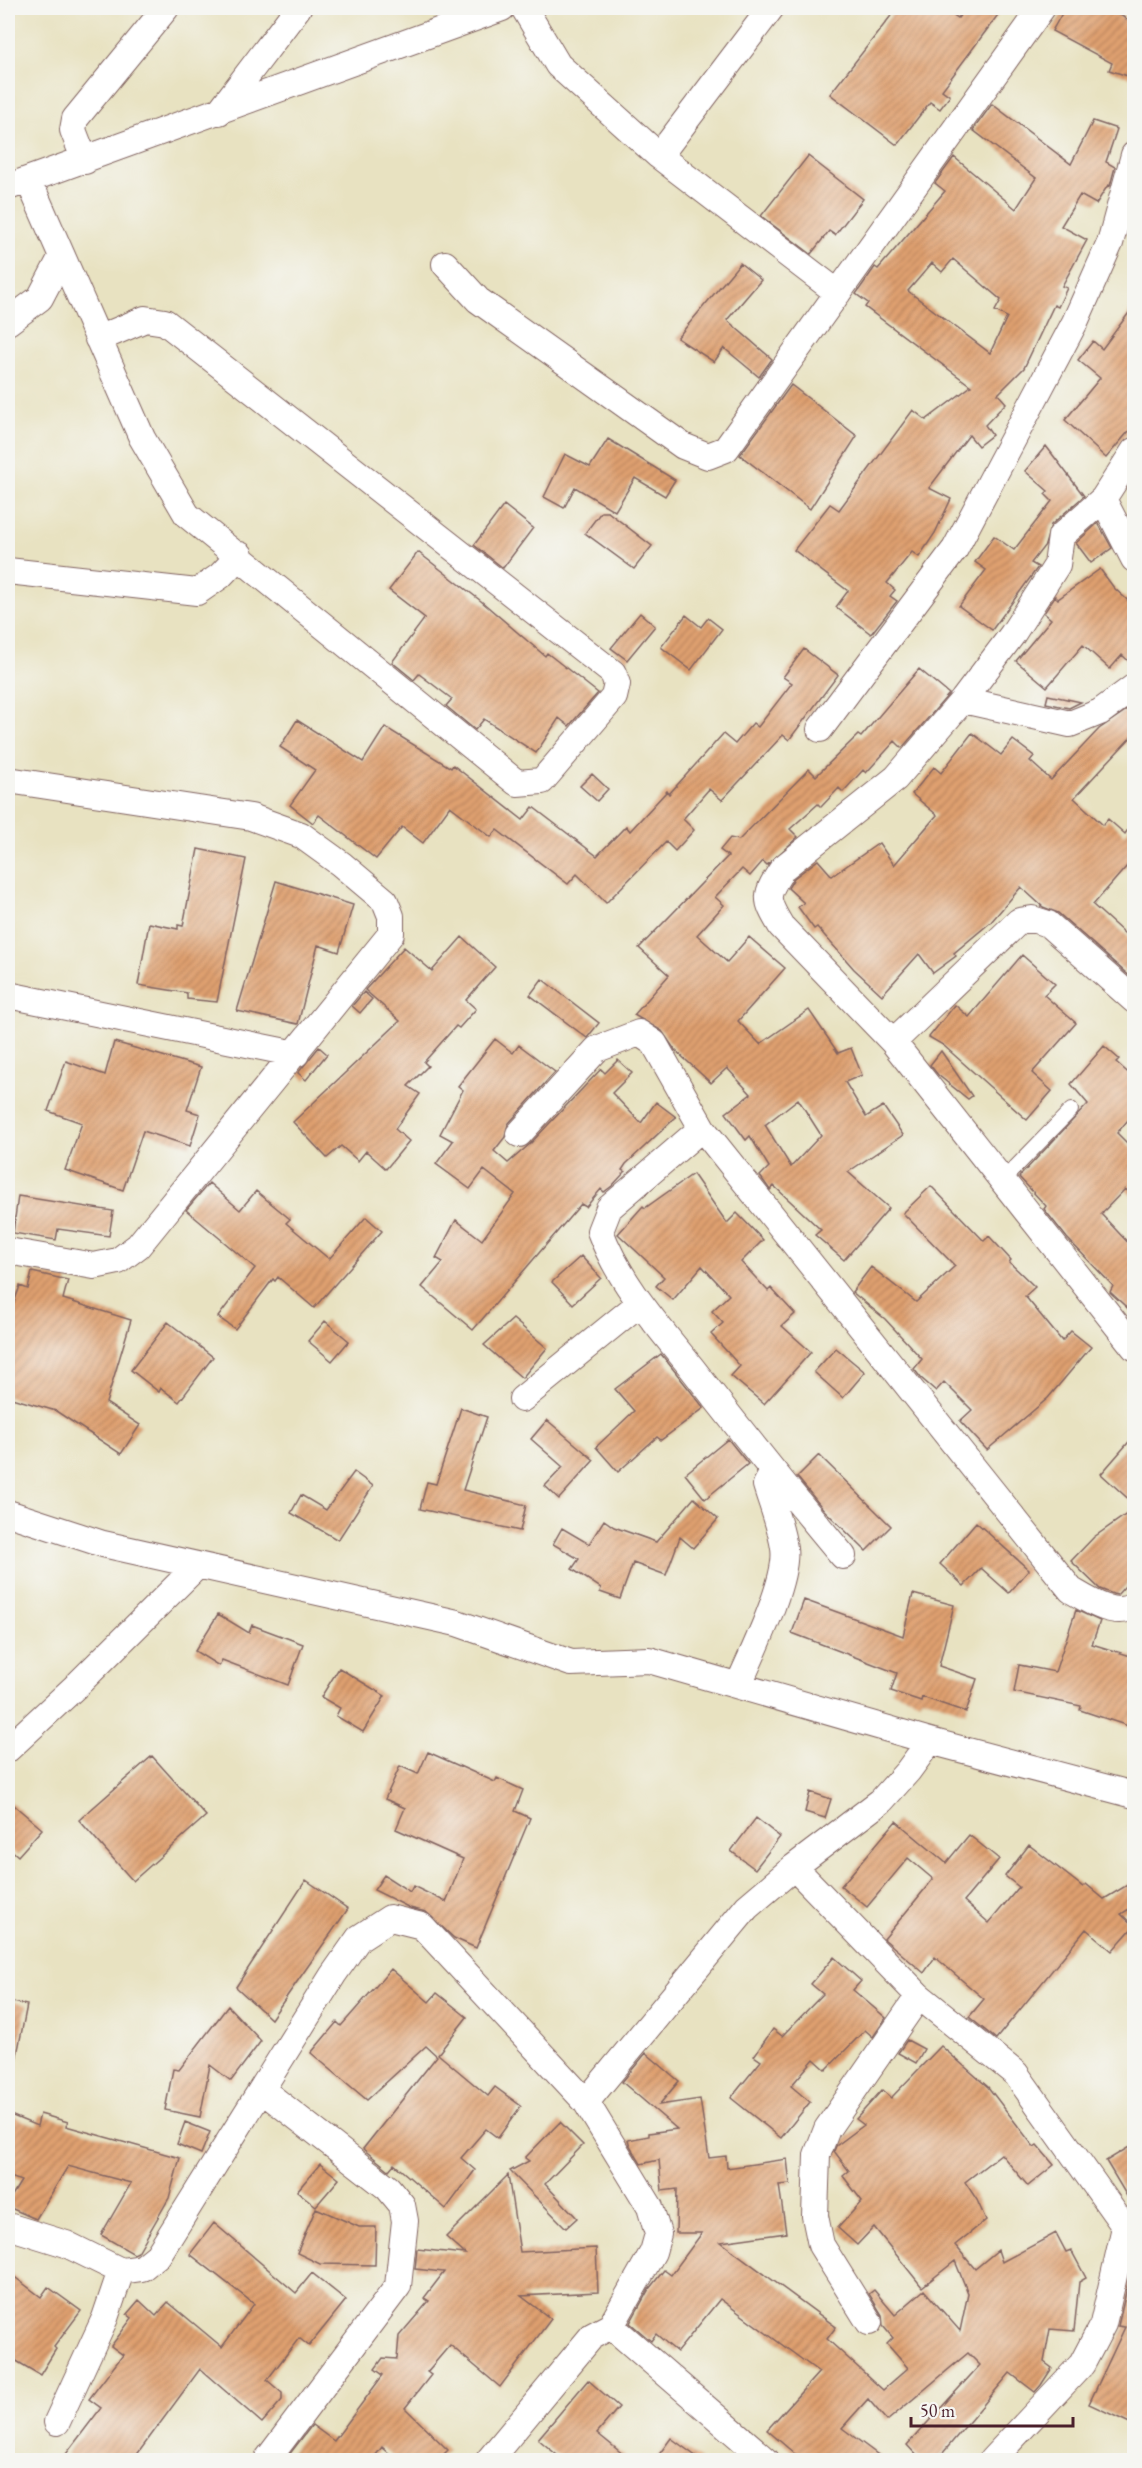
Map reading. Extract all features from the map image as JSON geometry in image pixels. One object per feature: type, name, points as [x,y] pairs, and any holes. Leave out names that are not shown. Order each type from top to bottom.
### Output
[{"type":"street","points":[[85,161],[73,130],[75,118],[166,8]]},
{"type":"street","points":[[219,112],[298,8]]},
{"type":"street","points":[[98,339],[145,319],[165,322],[613,674],[617,684],[614,697],[542,781],[517,783],[240,555],[187,515],[142,438],[98,339],[62,256],[18,184],[219,112],[457,14],[502,8]]},
{"type":"street","points":[[524,8],[558,65],[658,156],[838,293]]},
{"type":"street","points":[[658,156],[771,8]]},
{"type":"street","points":[[445,264],[478,300],[684,446],[708,456],[726,449],[1042,8]]},
{"type":"street","points":[[820,729],[955,549],[1075,322],[1106,253],[1134,155]]},
{"type":"street","points":[[8,322],[40,298],[62,256]]},
{"type":"street","points":[[40,298],[85,308]]},
{"type":"street","points":[[1134,451],[1103,499],[1061,536],[1058,565],[1012,635],[963,700],[896,778],[783,868],[770,888],[768,904],[781,926],[893,1042],[1134,1347]]},
{"type":"street","points":[[1103,499],[1134,559]]},
{"type":"street","points":[[8,571],[196,592],[220,576],[240,555]]},
{"type":"street","points":[[963,700],[1070,724],[1100,712],[1134,687]]},
{"type":"street","points":[[8,780],[251,818],[301,835],[342,864],[385,901],[391,916],[391,934],[138,1246],[118,1261],[94,1266],[8,1251]]},
{"type":"street","points":[[893,1042],[1019,921],[1032,920],[1048,924],[1134,1000]]},
{"type":"street","points":[[8,995],[296,1054]]},
{"type":"street","points":[[519,1134],[597,1049],[639,1033],[654,1043],[702,1128],[1071,1590],[1098,1606],[1127,1610],[1134,1606]]},
{"type":"street","points":[[702,1128],[609,1208],[600,1231],[609,1254],[640,1303],[773,1472],[843,1556]]},
{"type":"street","points":[[522,1399],[640,1303]]},
{"type":"street","points":[[739,1684],[773,1599],[785,1550],[766,1485],[773,1472]]},
{"type":"street","points":[[8,1513],[103,1544],[457,1623],[572,1663],[649,1660],[739,1684],[930,1741],[1134,1795]]},
{"type":"street","points":[[8,1749],[75,1687],[197,1566]]},
{"type":"street","points":[[586,2102],[747,1907],[794,1867],[881,1801],[908,1771],[930,1741]]},
{"type":"street","points":[[794,1867],[919,1996],[1016,2074],[1130,2226],[1103,2324],[1082,2364],[992,2460]]},
{"type":"street","points":[[8,2226],[66,2244],[121,2271],[142,2268],[158,2255],[333,1975],[359,1938],[390,1918],[422,1926],[586,2102],[650,2207],[658,2234],[653,2252],[611,2326],[592,2336],[489,2460]]},
{"type":"street","points":[[869,2322],[821,2245],[815,2216],[817,2155],[827,2129],[919,1996]]},
{"type":"street","points":[[262,2090],[388,2188],[402,2205],[405,2221],[398,2286],[267,2460]]},
{"type":"street","points":[[57,2422],[105,2318],[121,2271]]},
{"type":"street","points":[[611,2326],[766,2460]]},
{"type":"lane","points":[[1003,1180],[1071,1110]]},
{"type":"building","points":[[897,8],[943,8],[958,18],[966,8],[1003,8],[942,90],[950,96],[940,109],[930,102],[897,145],[830,94]]},
{"type":"building","points":[[1065,8],[1123,8],[1120,15],[1134,24],[1134,71],[1131,77],[1109,70],[1112,63],[1052,31]]},
{"type":"building","points":[[992,104],[1071,164],[1093,121],[1117,129],[1106,162],[1115,167],[1110,186],[1108,185],[1096,204],[1080,195],[1061,226],[1087,240],[1062,286],[1067,288],[1058,307],[1054,305],[1024,368],[998,394],[1006,403],[985,425],[992,435],[978,446],[969,435],[929,488],[951,499],[935,533],[919,557],[912,552],[887,583],[895,590],[890,596],[897,601],[871,634],[836,607],[848,591],[794,550],[830,504],[839,510],[913,410],[926,420],[971,386],[865,307],[868,303],[856,294],[875,267],[878,269],[945,191],[935,183],[954,157],[1016,209],[1036,178],[973,130]],"holes":[[[953,259],[1001,300],[995,311],[1007,317],[990,353],[908,291],[932,263],[942,272]]]},
{"type":"building","points":[[808,156],[863,199],[835,235],[829,231],[811,254],[761,216]]},
{"type":"building","points":[[740,263],[761,280],[727,320],[772,359],[759,377],[724,348],[714,362],[677,338]]},
{"type":"building","points":[[1134,306],[1134,425],[1106,458],[1065,420],[1100,378],[1078,360],[1093,341],[1102,349]]},
{"type":"building","points":[[791,385],[857,436],[810,509],[740,455]]},
{"type":"building","points":[[608,439],[675,480],[665,496],[635,478],[615,511],[575,487],[564,508],[544,497],[565,454],[590,467]]},
{"type":"building","points":[[1046,446],[1084,496],[1051,525],[1045,545],[1031,563],[1038,567],[992,630],[959,606],[986,570],[975,562],[994,536],[1014,550],[1052,501],[1045,494],[1048,491],[1025,471]]},
{"type":"building","points":[[504,505],[533,528],[503,568],[474,545]]},
{"type":"building","points":[[601,512],[608,512],[652,546],[634,569],[585,533]]},
{"type":"building","points":[[1098,523],[1112,548],[1091,563],[1076,543]]},
{"type":"building","points":[[418,552],[481,601],[545,656],[547,653],[598,693],[569,726],[559,718],[536,753],[484,719],[475,730],[446,706],[452,699],[419,674],[414,680],[392,662],[425,618],[389,590]]},
{"type":"building","points":[[1100,569],[1114,588],[1134,606],[1134,666],[1122,655],[1110,669],[1083,645],[1047,687],[1016,661],[1051,619],[1044,613],[1055,596],[1058,599]]},
{"type":"building","points":[[640,613],[655,626],[627,660],[611,648]]},
{"type":"building","points":[[686,615],[701,627],[708,618],[722,629],[691,670],[661,647]]},
{"type":"building","points":[[804,649],[838,675],[789,740],[783,735],[722,800],[709,789],[683,819],[694,830],[675,851],[666,842],[606,903],[577,874],[568,884],[497,830],[491,837],[450,806],[423,843],[402,827],[376,859],[319,815],[313,823],[290,805],[315,770],[280,747],[297,720],[363,762],[385,727],[451,768],[453,765],[523,820],[533,807],[597,856],[626,826],[630,831],[667,791],[669,794],[723,734],[735,744],[753,723],[758,727],[792,683],[783,677]]},
{"type":"building","points":[[919,669],[949,694],[902,748],[895,741],[866,773],[863,770],[843,792],[839,788],[821,807],[818,804],[790,829],[798,837],[767,865],[763,861],[750,876],[742,869],[715,897],[724,905],[697,935],[727,962],[749,937],[785,968],[738,1021],[760,1044],[809,1010],[838,1053],[851,1048],[862,1075],[845,1082],[866,1117],[883,1106],[903,1135],[848,1172],[889,1208],[844,1260],[815,1235],[821,1230],[774,1186],[770,1190],[760,1176],[769,1167],[750,1136],[746,1140],[726,1113],[751,1094],[727,1068],[711,1083],[675,1050],[662,1031],[634,1015],[669,975],[639,948],[728,856],[720,850],[730,838],[739,840],[809,769],[816,776],[858,735],[861,737]],"holes":[[[798,1099],[821,1135],[791,1167],[765,1125]]]},
{"type":"building","points":[[1048,695],[1081,702],[1069,708],[1046,703]]},
{"type":"building","points":[[1134,705],[1134,734],[1074,798],[1103,825],[1108,819],[1125,834],[1134,821],[1134,858],[1093,905],[1134,942],[1134,980],[1058,913],[1043,907],[1021,887],[991,922],[954,953],[956,956],[933,973],[919,954],[882,995],[854,969],[817,927],[814,929],[798,907],[804,903],[788,888],[794,878],[818,860],[832,876],[879,843],[894,865],[937,815],[912,794],[934,767],[941,773],[972,733],[1001,755],[1013,740],[1034,756],[1030,761],[1051,780],[1099,729]]},
{"type":"building","points":[[592,774],[608,789],[597,801],[580,786]]},
{"type":"building","points":[[198,849],[246,859],[217,1002],[187,999],[187,993],[138,985],[149,923],[178,929],[178,925],[183,926]]},
{"type":"building","points":[[276,881],[353,905],[339,952],[318,945],[298,1024],[237,1011]]},
{"type":"building","points":[[462,937],[495,967],[466,1000],[476,1009],[459,1028],[456,1026],[424,1062],[428,1066],[408,1086],[420,1094],[395,1129],[409,1141],[386,1169],[366,1151],[358,1161],[341,1146],[327,1158],[293,1122],[400,1021],[365,990],[404,947],[432,971]]},
{"type":"building","points":[[1022,955],[1055,984],[1044,995],[1076,1023],[1032,1073],[1052,1091],[1027,1120],[943,1045],[929,1037],[955,1005],[969,1017]]},
{"type":"building","points":[[542,979],[599,1023],[587,1038],[530,995]]},
{"type":"building","points":[[364,992],[372,999],[360,1013],[352,1006]]},
{"type":"building","points":[[495,1039],[513,1053],[519,1045],[555,1072],[508,1124],[505,1137],[494,1151],[508,1163],[530,1144],[601,1069],[605,1073],[618,1060],[632,1073],[612,1093],[641,1123],[656,1102],[676,1117],[626,1164],[622,1170],[625,1172],[612,1186],[604,1192],[601,1189],[586,1207],[581,1204],[473,1330],[422,1287],[443,1262],[436,1258],[456,1220],[482,1240],[515,1194],[484,1170],[470,1189],[436,1164],[453,1141],[440,1134],[463,1090],[458,1086]]},
{"type":"building","points":[[114,1042],[201,1067],[187,1110],[200,1114],[190,1146],[143,1131],[123,1190],[65,1170],[82,1123],[48,1111],[66,1061],[105,1075]]},
{"type":"building","points":[[1104,1046],[1119,1059],[1116,1062],[1134,1078],[1134,1113],[1117,1133],[1134,1150],[1134,1198],[1125,1189],[1101,1214],[1134,1249],[1134,1314],[1110,1292],[1113,1286],[1067,1238],[1044,1209],[1046,1206],[1019,1177],[1088,1104],[1071,1084]]},
{"type":"building","points":[[319,1047],[327,1054],[306,1080],[298,1073]]},
{"type":"building","points":[[941,1051],[972,1096],[968,1099],[938,1075],[930,1065]]},
{"type":"building","points":[[693,1174],[727,1223],[737,1213],[763,1240],[741,1262],[768,1291],[771,1288],[795,1314],[782,1326],[811,1352],[764,1404],[731,1376],[740,1366],[711,1334],[723,1323],[712,1311],[729,1295],[702,1266],[673,1300],[656,1286],[664,1277],[618,1234],[643,1206],[645,1208]]},
{"type":"building","points":[[209,1183],[240,1210],[256,1191],[290,1219],[286,1223],[329,1259],[366,1217],[382,1231],[314,1308],[278,1277],[275,1281],[273,1279],[235,1329],[218,1317],[255,1268],[186,1210]]},
{"type":"building","points":[[931,1186],[984,1241],[989,1236],[1011,1260],[1009,1262],[1035,1287],[1025,1296],[1062,1341],[1071,1331],[1091,1347],[1048,1398],[987,1450],[960,1421],[972,1410],[944,1382],[936,1391],[921,1378],[914,1369],[922,1359],[885,1319],[852,1292],[871,1267],[916,1302],[955,1266],[903,1213]]},
{"type":"building","points":[[18,1196],[113,1211],[109,1236],[58,1229],[56,1240],[13,1233]]},
{"type":"building","points":[[581,1256],[601,1278],[573,1304],[552,1282]]},
{"type":"building","points":[[32,1272],[68,1280],[63,1299],[131,1320],[106,1403],[140,1425],[121,1454],[56,1411],[8,1397],[8,1319],[20,1286],[28,1289]]},
{"type":"building","points":[[513,1319],[547,1348],[522,1378],[484,1345]]},
{"type":"building","points":[[325,1321],[349,1341],[332,1361],[308,1341]]},
{"type":"building","points":[[168,1322],[213,1357],[179,1402],[161,1388],[159,1392],[131,1370]]},
{"type":"building","points":[[836,1348],[865,1372],[843,1398],[814,1372]]},
{"type":"building","points":[[661,1354],[704,1408],[661,1440],[657,1437],[618,1472],[596,1447],[634,1411],[615,1389]]},
{"type":"building","points":[[461,1408],[487,1417],[463,1490],[526,1505],[520,1531],[420,1509],[427,1482],[436,1484]]},
{"type":"building","points":[[547,1420],[594,1460],[559,1499],[545,1486],[563,1467],[531,1439]]},
{"type":"building","points":[[1134,1436],[1134,1504],[1101,1474]]},
{"type":"building","points":[[728,1439],[748,1464],[705,1499],[685,1474]]},
{"type":"building","points":[[819,1455],[891,1526],[866,1551],[824,1510],[797,1477]]},
{"type":"building","points":[[354,1472],[373,1486],[338,1540],[291,1513],[301,1495],[326,1510]]},
{"type":"building","points":[[694,1498],[718,1519],[693,1548],[680,1537],[666,1575],[633,1563],[620,1599],[600,1592],[601,1588],[572,1569],[579,1559],[553,1544],[562,1528],[589,1544],[604,1520],[614,1527],[656,1542]]},
{"type":"building","points":[[1134,1509],[1134,1576],[1117,1595],[1100,1589],[1071,1561],[1094,1537]]},
{"type":"building","points":[[976,1522],[1029,1570],[1009,1593],[981,1568],[964,1586],[940,1564]]},
{"type":"building","points":[[913,1594],[954,1605],[939,1666],[977,1679],[966,1712],[922,1697],[921,1701],[891,1691],[897,1673],[792,1633],[804,1600],[903,1636]]},
{"type":"building","points":[[1076,1610],[1100,1621],[1092,1644],[1134,1657],[1134,1728],[1080,1710],[1081,1706],[1014,1692],[1019,1665],[1055,1672]]},
{"type":"building","points":[[218,1614],[249,1633],[252,1625],[303,1644],[288,1685],[222,1660],[219,1666],[195,1651]]},
{"type":"building","points":[[339,1668],[385,1696],[363,1732],[336,1716],[340,1708],[321,1697]]},
{"type":"building","points":[[428,1752],[495,1782],[497,1778],[523,1790],[515,1811],[530,1818],[476,1948],[454,1938],[426,1912],[410,1908],[374,1890],[384,1875],[410,1892],[413,1886],[446,1902],[463,1859],[396,1829],[405,1808],[385,1799],[400,1766],[418,1774]]},
{"type":"building","points":[[152,1756],[206,1816],[133,1881],[79,1820]]},
{"type":"building","points":[[810,1792],[831,1799],[825,1818],[805,1812]]},
{"type":"building","points":[[8,1800],[42,1829],[18,1856],[8,1847]]},
{"type":"building","points":[[756,1818],[780,1837],[755,1869],[731,1851]]},
{"type":"building","points":[[896,1821],[946,1863],[969,1835],[999,1859],[964,1901],[989,1923],[1019,1887],[1005,1876],[1029,1845],[1083,1887],[1086,1884],[1104,1899],[1134,1881],[1134,1906],[1121,1914],[1134,1926],[1112,1951],[1086,1929],[996,2039],[969,2017],[984,1999],[935,1957],[924,1973],[884,1939],[933,1879],[908,1858],[867,1907],[841,1886]]},
{"type":"building","points":[[306,1880],[348,1909],[271,2019],[236,1987]]},
{"type":"building","points":[[834,1957],[861,1981],[853,1990],[886,2018],[873,2037],[865,2030],[826,2070],[814,2059],[791,2086],[810,2102],[781,2138],[731,2098],[761,2061],[754,2056],[773,2029],[782,2036],[823,1994],[811,1984]]},
{"type":"building","points":[[391,1969],[429,2002],[437,1993],[467,2017],[438,2054],[488,2096],[495,2087],[521,2106],[498,2138],[486,2129],[461,2158],[475,2170],[446,2209],[394,2164],[389,2170],[363,2149],[437,2056],[426,2046],[367,2100],[311,2053],[337,2022],[341,2026]]},
{"type":"building","points":[[8,2001],[27,2005],[16,2060],[8,2059]]},
{"type":"building","points":[[228,2006],[261,2041],[231,2081],[210,2065],[200,2117],[165,2110],[173,2069],[179,2070]]},
{"type":"building","points":[[907,2040],[924,2049],[916,2063],[898,2053]]},
{"type":"building","points":[[941,2046],[988,2087],[1034,2147],[1037,2145],[1054,2165],[1028,2186],[1001,2154],[965,2182],[986,2220],[955,2245],[975,2269],[998,2250],[1002,2262],[1056,2233],[1066,2252],[1071,2250],[1086,2278],[1079,2282],[1074,2331],[1050,2329],[1044,2362],[1052,2368],[1035,2392],[1010,2373],[937,2460],[921,2460],[907,2445],[980,2365],[968,2353],[887,2421],[868,2399],[842,2428],[885,2460],[802,2460],[767,2430],[819,2372],[720,2299],[677,2352],[656,2334],[651,2341],[630,2323],[649,2289],[664,2270],[671,2275],[702,2233],[676,2233],[677,2189],[662,2191],[659,2160],[641,2164],[628,2140],[649,2136],[649,2133],[677,2129],[622,2082],[646,2053],[679,2081],[659,2105],[700,2099],[709,2158],[726,2156],[727,2168],[787,2159],[790,2184],[779,2185],[786,2233],[721,2242],[836,2327],[827,2339],[883,2390],[908,2368],[887,2344],[893,2338],[883,2326],[882,2315],[869,2294],[874,2290],[895,2315],[924,2290],[960,2331],[968,2293],[955,2261],[922,2287],[874,2227],[857,2245],[838,2228],[862,2201],[843,2176],[849,2171],[834,2151],[836,2146],[864,2125],[856,2119],[882,2090],[891,2098]]},
{"type":"building","points":[[8,2114],[37,2126],[40,2114],[68,2122],[66,2126],[180,2158],[169,2198],[138,2252],[134,2254],[101,2235],[131,2183],[68,2166],[36,2219],[8,2207],[8,2202],[21,2181],[8,2176]]},
{"type":"building","points":[[185,2122],[210,2132],[201,2154],[177,2144]]},
{"type":"building","points":[[560,2122],[583,2145],[545,2184],[577,2218],[566,2228],[510,2171],[529,2161],[525,2158]]},
{"type":"building","points":[[1134,2144],[1134,2208],[1106,2161]]},
{"type":"building","points":[[320,2164],[339,2179],[316,2206],[297,2191]]},
{"type":"building","points":[[508,2175],[520,2252],[596,2248],[598,2292],[521,2296],[551,2319],[500,2387],[450,2345],[427,2372],[431,2375],[405,2408],[448,2450],[438,2460],[397,2460],[382,2447],[372,2460],[285,2460],[312,2425],[334,2441],[383,2375],[375,2369],[383,2358],[397,2359],[399,2336],[429,2301],[424,2298],[444,2272],[415,2269],[417,2249],[465,2254],[446,2237]]},
{"type":"building","points":[[316,2208],[359,2227],[376,2227],[375,2265],[320,2264],[297,2253]]},
{"type":"building","points":[[214,2223],[296,2293],[312,2273],[346,2300],[309,2346],[299,2338],[267,2380],[282,2393],[282,2400],[262,2423],[200,2369],[133,2460],[75,2460],[66,2454],[101,2408],[89,2399],[123,2355],[111,2346],[132,2318],[127,2314],[139,2300],[156,2316],[168,2302],[222,2347],[254,2304],[190,2254]]},
{"type":"building","points":[[8,2272],[41,2297],[48,2287],[81,2311],[54,2347],[56,2349],[40,2375],[8,2356]]},
{"type":"building","points":[[1130,2275],[1134,2275],[1134,2425],[1089,2404],[1125,2327],[1118,2326]]},
{"type":"building","points":[[588,2380],[619,2407],[597,2433],[630,2460],[563,2460],[538,2439]]},
{"type":"building","points":[[671,2438],[701,2460],[655,2460]]}]
